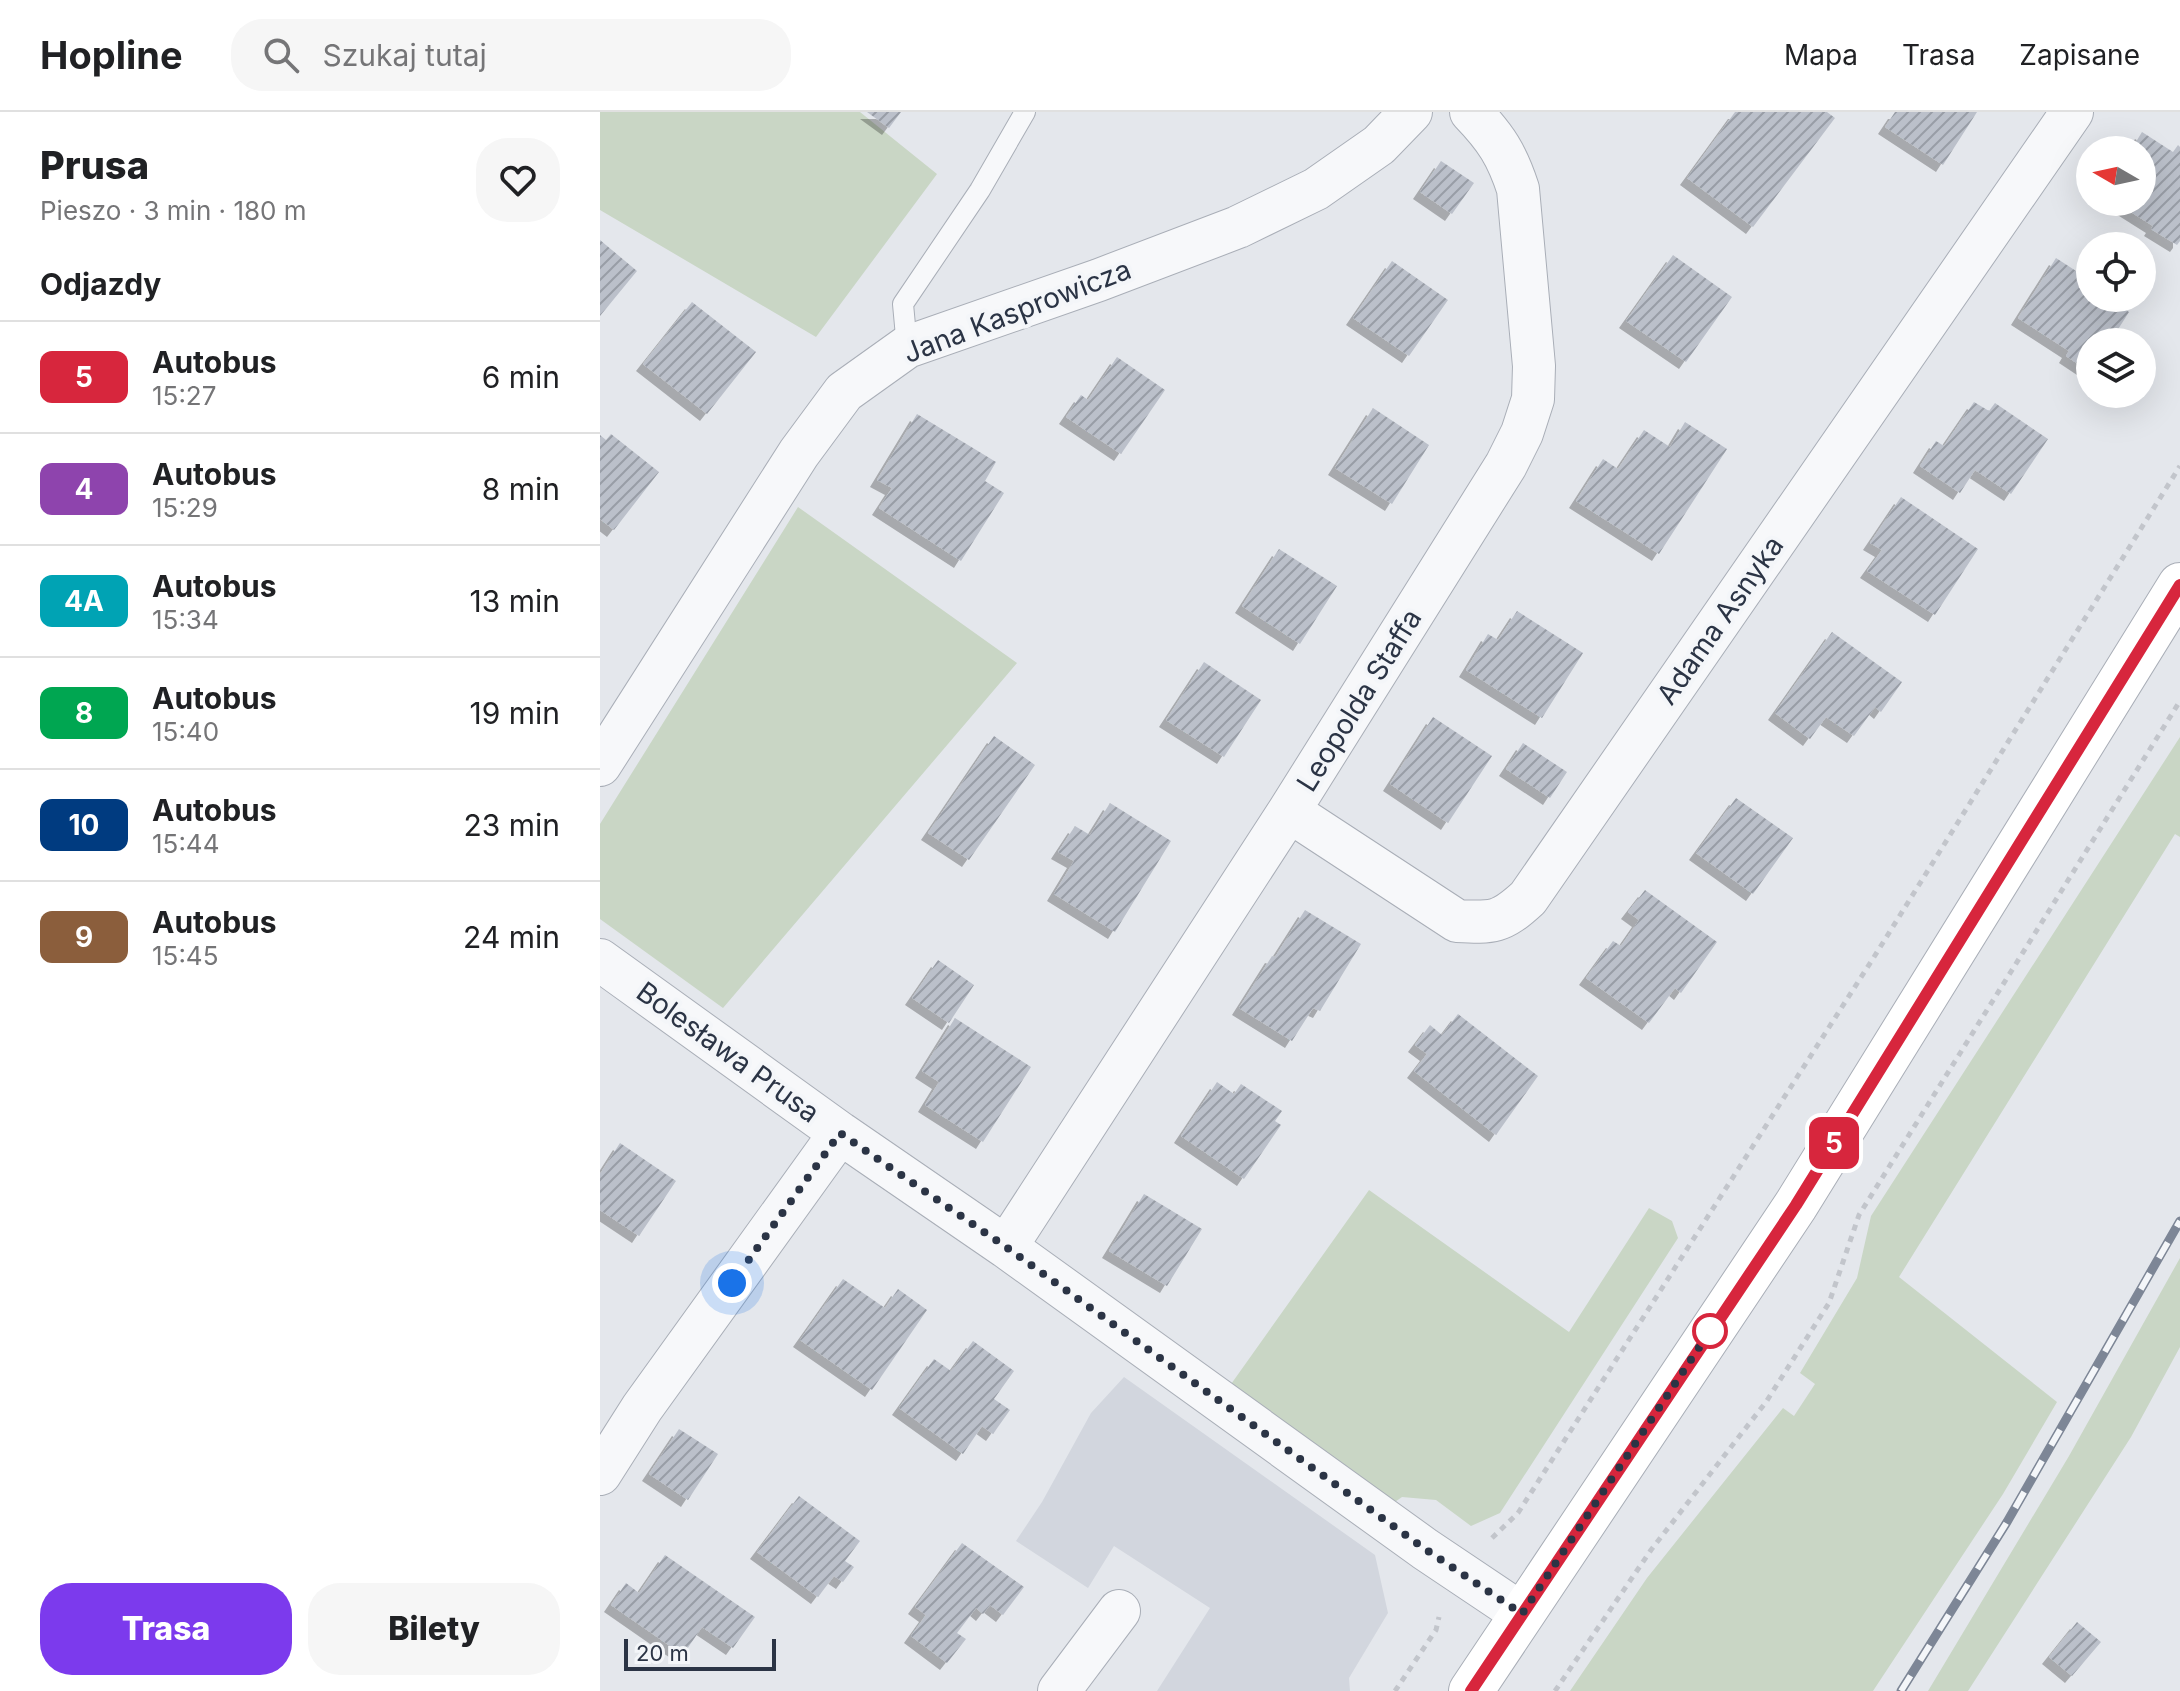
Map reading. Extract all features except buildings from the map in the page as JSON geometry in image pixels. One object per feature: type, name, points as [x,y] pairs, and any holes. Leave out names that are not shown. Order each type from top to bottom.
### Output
[{"type":"main road","points":[[1471,1691],[1796,1205],[2180,585]]},
{"type":"street","name":"Jana Kasprowicza","points":[[600,765],[799,453],[844,392],[907,347],[1099,280],[1238,227],[1316,189],[1379,145],[1411,112]]},
{"type":"street","name":"Leopolda Staffa","points":[[1006,1247],[1289,811],[1506,465],[1522,433],[1533,399],[1534,366],[1518,189],[1511,165],[1494,136],[1471,112]]},
{"type":"street","name":"Adama Asnyka","points":[[1289,811],[1457,921],[1488,923],[1510,915],[1528,898],[2072,112]]},
{"type":"street","name":"Bolesława Prusa","points":[[600,960],[1425,1549],[1522,1614]]},
{"type":"street","points":[[600,1474],[642,1408],[840,1133]]},
{"type":"street","points":[[1059,1691],[1119,1611]]},
{"type":"lane","points":[[907,347],[903,304],[980,190],[1025,112]]},
{"type":"path","points":[[1488,1540],[1495,1537],[1518,1513],[1882,944],[2180,466]]},
{"type":"path","points":[[1555,1691],[1651,1550],[1766,1402],[1806,1340],[1829,1303],[1859,1215],[2180,701]]},
{"type":"path","points":[[1395,1691],[1436,1630],[1439,1618],[1437,1608]]},
{"type":"shaded area","points":[[1124,1377],[1375,1555],[1388,1613],[1349,1678],[1350,1691],[1157,1691],[1210,1608],[1114,1546],[1088,1588],[1016,1541],[1042,1502],[1091,1413]]},
{"type":"green space","points":[[600,112],[860,112],[937,174],[816,337],[600,210]]},
{"type":"green space","points":[[798,507],[1017,663],[723,1008],[600,919],[600,824]]},
{"type":"green space","points":[[2180,737],[2180,837],[2175,834],[1899,1277],[2057,1402],[2003,1494],[1873,1691],[1570,1691],[1647,1578],[1783,1408],[1794,1416],[1815,1384],[1800,1373],[1857,1278],[1871,1216]]},
{"type":"green space","points":[[1369,1190],[1569,1332],[1649,1208],[1672,1221],[1678,1238],[1500,1513],[1471,1526],[1436,1500],[1402,1497],[1392,1504],[1229,1387]]},
{"type":"green space","points":[[2180,1258],[2180,1347],[2131,1437],[1968,1691],[1928,1691],[2069,1456]]},
{"type":"railway","points":[[1901,1691],[2007,1522],[2180,1221]]},
{"type":"bus line","name":"5","points":[[1471,1691],[1796,1205],[2180,585]]},
{"type":"route","points":[[732,1283],[840,1133],[1006,1247],[1425,1549],[1522,1614],[1710,1331]]}]
